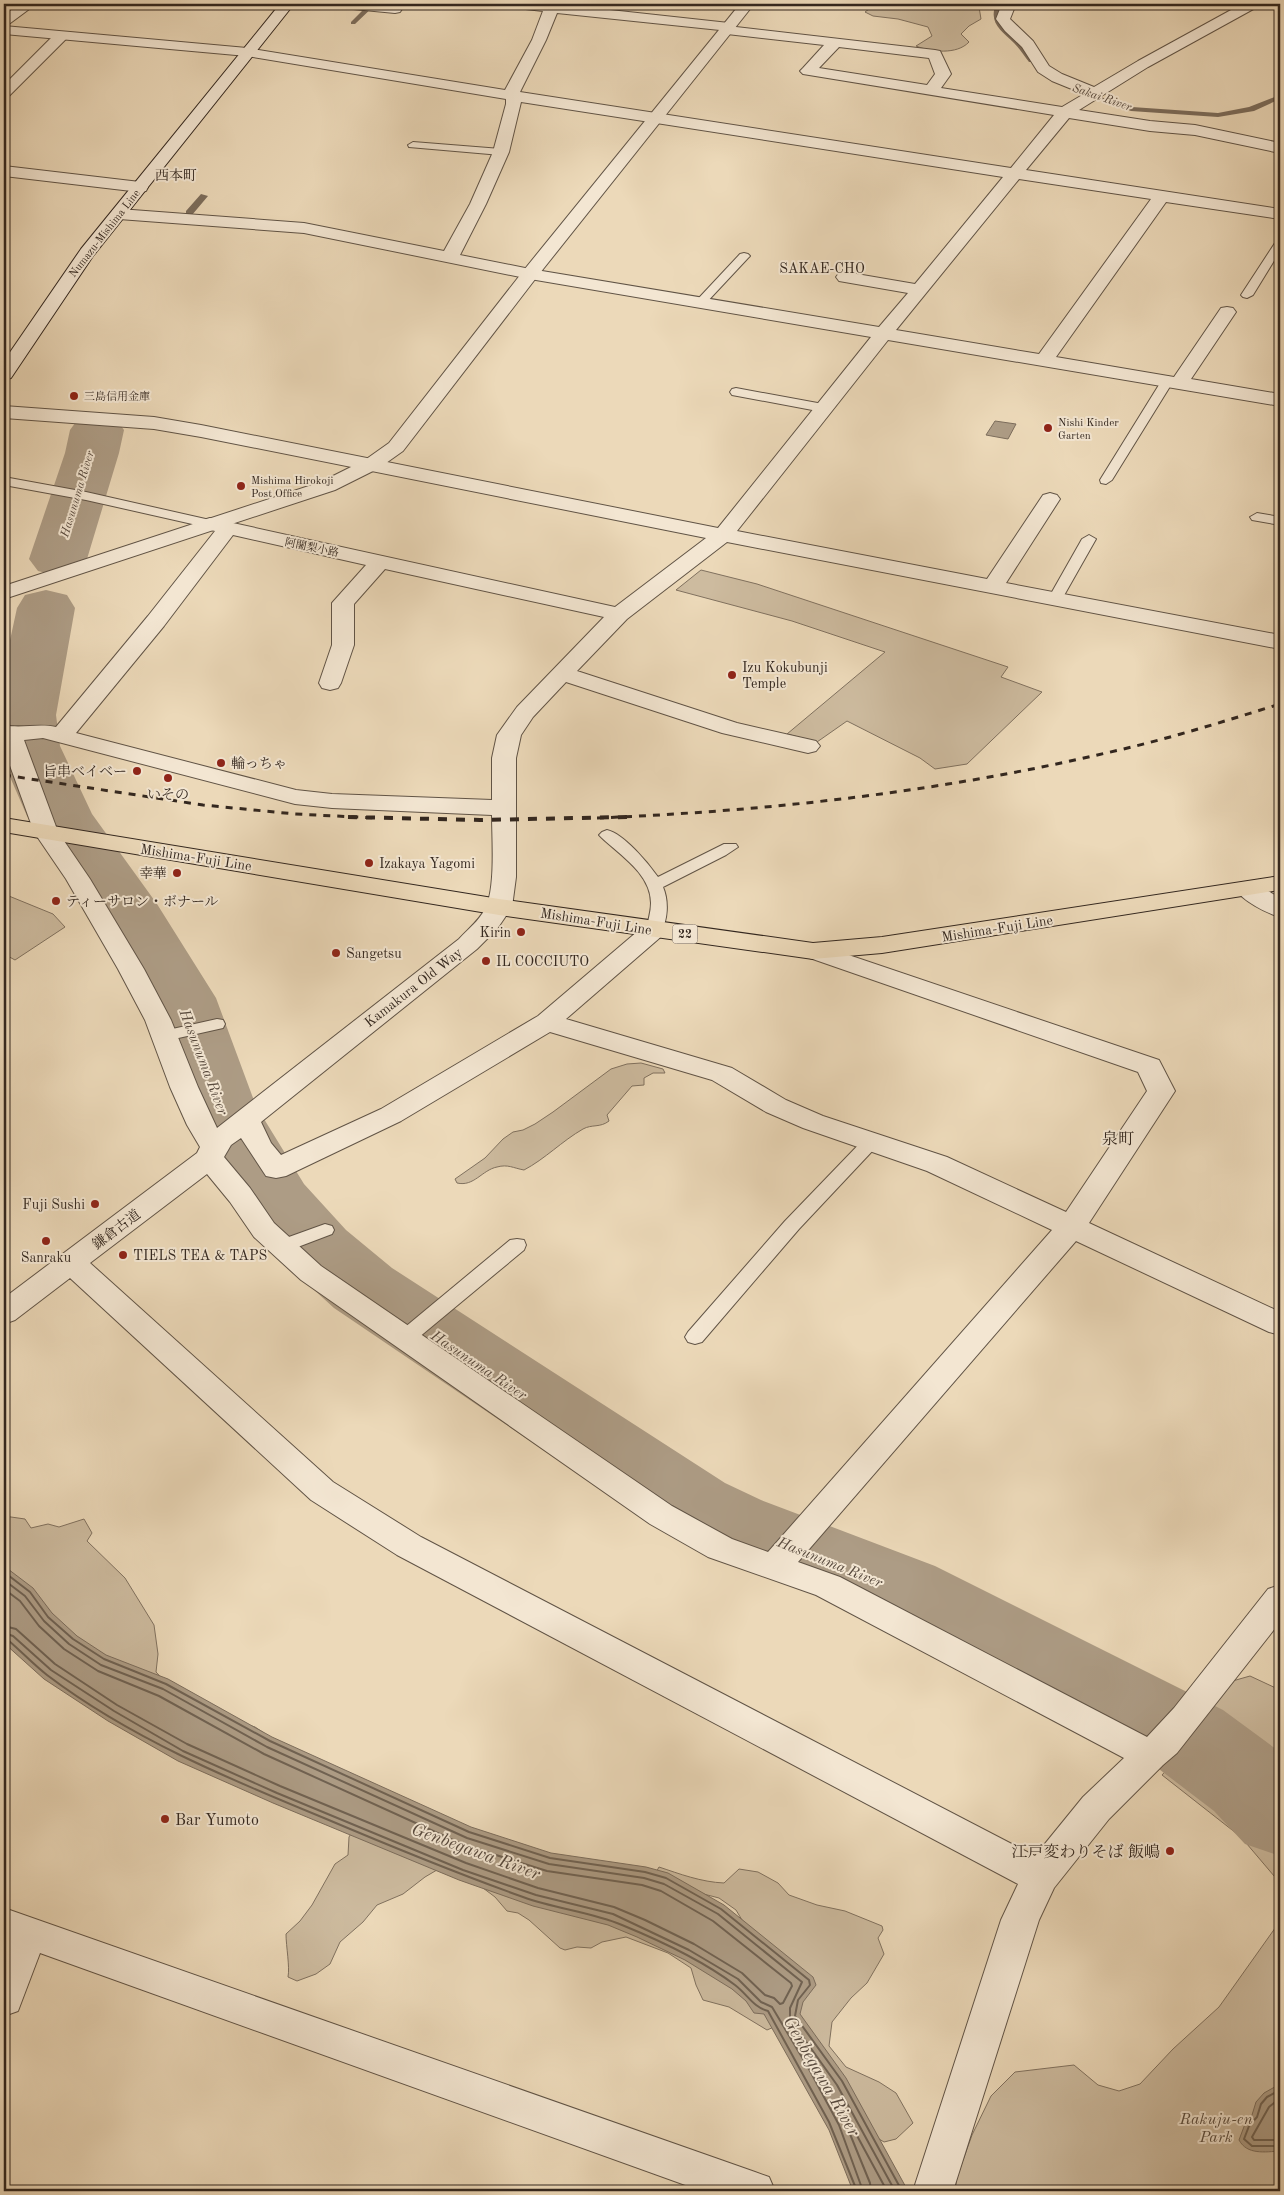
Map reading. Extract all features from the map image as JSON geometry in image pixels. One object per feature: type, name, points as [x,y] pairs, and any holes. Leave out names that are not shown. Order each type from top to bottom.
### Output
[{"type":"main road","name":"22","points":[[4,825],[54,834]]},
{"type":"main road","name":"Mishima-Fuji Line","points":[[54,834],[499,907],[813,951],[882,945],[1280,883]]},
{"type":"street","points":[[4,21],[30,4]]},
{"type":"street","name":"Numazu-Mishima Line","points":[[4,374],[60,291],[118,214],[287,4]]},
{"type":"street","points":[[343,4],[395,10]]},
{"type":"street","points":[[517,4],[935,54],[943,74],[931,90]]},
{"type":"street","points":[[4,593],[219,526],[328,486],[372,464],[396,447],[530,274],[747,4]]},
{"type":"street","points":[[1009,4],[1003,19],[1009,28],[1025,41],[1039,64],[1056,76],[1095,93]]},
{"type":"street","name":"Kamakura Old Way","points":[[226,1138],[468,944],[488,924],[499,907],[504,877],[504,758],[509,735],[525,712],[619,614],[723,535],[823,408],[1065,112],[1252,4]]},
{"type":"street","points":[[450,257],[478,204],[501,152],[514,104],[512,90],[536,46],[552,8]]},
{"type":"street","points":[[4,30],[247,52],[656,119],[1280,214]]},
{"type":"street","points":[[6,87],[61,36]]},
{"type":"street","points":[[835,42],[808,71],[1150,126],[1195,130],[1280,148]]},
{"type":"street","points":[[4,171],[140,187]]},
{"type":"street","points":[[1045,359],[1162,196]]},
{"type":"street","points":[[118,214],[304,228],[530,274],[886,332],[1280,400]]},
{"type":"street","points":[[845,277],[921,290]]},
{"type":"street","points":[[1174,381],[1227,312]]},
{"type":"street","points":[[4,412],[154,423],[1280,642]]},
{"type":"street","points":[[994,587],[1050,499]]},
{"type":"street","points":[[52,734],[156,621],[219,526]]},
{"type":"street","name":"阿闍梨小路","points":[[219,526],[619,614]]},
{"type":"street","points":[[330,683],[343,645],[343,603],[380,562]]},
{"type":"street","points":[[563,674],[730,728],[808,746]]},
{"type":"street","points":[[504,808],[305,799],[52,734],[11,733],[54,834],[132,969],[158,1020],[172,1034],[201,1125],[226,1138],[259,1146],[276,1169],[391,1115],[547,1022],[654,930]]},
{"type":"street","points":[[1248,889],[1280,909]]},
{"type":"street","points":[[786,1554],[1072,1227],[1161,1091],[1149,1066],[813,951]]},
{"type":"street","points":[[547,1022],[660,1057],[712,1070],[732,1079],[776,1106],[813,1122],[937,1164],[1280,1324]]},
{"type":"street","points":[[226,1138],[240,1195],[264,1230],[288,1245],[311,1274],[416,1329],[661,1515],[720,1548],[786,1554],[828,1586],[1167,1739]]},
{"type":"street","name":"鎌倉古道","points":[[4,1313],[72,1263],[226,1138]]},
{"type":"street","points":[[72,1263],[322,1492],[368,1522],[409,1546],[1040,1877]]},
{"type":"street","points":[[933,2191],[1020,1920],[1040,1877],[1096,1808],[1167,1739],[1280,1598]]},
{"type":"street","points":[[4,1999],[16,1928],[755,2191]]},
{"type":"lane","points":[[413,145],[501,152]]},
{"type":"lane","points":[[1247,295],[1280,243]]},
{"type":"lane","points":[[701,302],[744,256]]},
{"type":"lane","points":[[1106,480],[1174,381]]},
{"type":"lane","points":[[736,392],[823,408]]},
{"type":"lane","name":"阿闍梨小路","points":[[4,481],[86,496],[219,526]]},
{"type":"lane","points":[[1257,517],[1280,521]]},
{"type":"lane","points":[[1055,599],[1089,539]]},
{"type":"lane","points":[[607,835],[643,867],[655,884],[659,900],[654,930]]},
{"type":"lane","points":[[655,884],[730,847]]},
{"type":"lane","points":[[172,1034],[213,1024]]},
{"type":"lane","points":[[695,1337],[792,1224],[871,1142]]},
{"type":"lane","points":[[288,1245],[322,1231]]},
{"type":"lane","points":[[416,1329],[517,1245]]},
{"type":"green space","points":[[876,4],[984,4],[979,7],[981,19],[969,26],[961,34],[969,42],[958,49],[944,51],[929,50],[916,46],[932,36],[928,27],[898,19],[873,16],[865,12]]},
{"type":"green space","points":[[701,570],[757,584],[1008,667],[1001,677],[1042,692],[967,764],[935,769],[920,758],[847,721],[817,742],[787,734],[885,652],[792,621],[676,590]]},
{"type":"green space","points":[[4,894],[53,914],[65,927],[15,960],[4,954]]},
{"type":"green space","points":[[641,1063],[663,1069],[665,1073],[653,1073],[644,1078],[644,1085],[632,1086],[607,1115],[609,1121],[583,1129],[524,1170],[501,1166],[487,1171],[468,1183],[457,1183],[455,1179],[485,1158],[503,1139],[513,1132],[523,1130],[535,1124],[611,1069],[627,1064]]},
{"type":"green space","points":[[4,1516],[25,1519],[31,1528],[48,1524],[59,1527],[84,1519],[92,1533],[87,1541],[125,1578],[154,1625],[158,1654],[156,1672],[173,1690],[236,1721],[255,1727],[264,1733],[133,1690],[4,1571]]},
{"type":"green space","points":[[1250,1676],[1280,1690],[1280,1883],[1241,1837],[1162,1775],[1208,1725],[1211,1727],[1210,1711],[1229,1682]]},
{"type":"green space","points":[[353,1830],[442,1867],[403,1894],[377,1905],[363,1922],[340,1942],[330,1964],[316,1974],[297,1981],[288,1977],[286,1934],[300,1921],[312,1905],[335,1864],[348,1855],[349,1837]]},
{"type":"green space","points":[[659,1867],[699,1879],[724,1883],[739,1869],[758,1872],[778,1883],[789,1895],[817,1905],[845,1911],[882,1926],[883,1930],[878,1938],[884,1954],[867,1983],[851,1998],[832,2022],[829,2046],[846,2067],[879,2082],[896,2093],[913,2123],[896,2139],[884,2142],[871,2134],[736,1910],[719,1898],[692,1891],[655,1874]]},
{"type":"green space","points":[[483,1888],[708,1939],[774,2027],[767,2030],[729,2007],[703,2000],[691,1968],[668,1953],[626,1937],[602,1942],[591,1948],[577,1947],[565,1950],[560,1948],[529,1920],[518,1913],[507,1911],[495,1897]]},
{"type":"green space","name":"Rakuju-en Park","points":[[1280,1906],[1280,2191],[955,2191],[957,2177],[972,2135],[991,2096],[1015,2072],[1074,2065],[1098,2085],[1119,2091],[1140,2084],[1173,2049],[1219,2007],[1278,1924]]},
{"type":"water","points":[[995,421],[1016,424],[1008,439],[986,435]]},
{"type":"water","name":"Genbegawa River","points":[[4,1566],[33,1588],[52,1613],[77,1636],[106,1655],[168,1679],[272,1737],[471,1827],[551,1853],[646,1867],[668,1873],[724,1905],[813,1977],[816,1985],[803,2002],[800,2014],[846,2078],[908,2191],[853,2191],[829,2130],[764,2014],[754,2013],[746,2001],[732,1989],[685,1960],[608,1925],[533,1906],[459,1880],[273,1803],[178,1761],[108,1721],[44,1679],[4,1643]]},
{"type":"water","points":[[1280,2084],[1280,2151],[1257,2152],[1247,2148],[1239,2140],[1245,2124],[1252,2115],[1256,2102],[1264,2093]]},
{"type":"waterway","points":[[353,23],[373,4]]},
{"type":"waterway","name":"Sakai River","points":[[999,4],[996,11],[997,21],[1003,30],[1017,42],[1031,61]]},
{"type":"waterway","name":"Sakai River","points":[[1084,92],[1131,109],[1218,115],[1251,109],[1280,97]]},
{"type":"waterway","points":[[189,213],[204,196]]},
{"type":"waterway","name":"Hasunuma River","points":[[58,559],[92,453],[97,430]]},
{"type":"waterway","name":"Hasunuma River","points":[[46,608],[25,715],[28,746],[60,816],[123,904],[180,998],[218,1106],[276,1203],[318,1249],[363,1288],[694,1507],[730,1524],[903,1591],[1189,1738],[1248,1782],[1280,1815]]},
{"type":"railway","points":[[612,817],[790,805],[853,798],[980,779],[1128,748],[1280,704]]},
{"type":"railway","points":[[4,775],[203,805],[295,814],[362,817]]},
{"type":"railway","points":[[348,817],[362,817]]},
{"type":"railway","points":[[362,817],[480,820],[612,817]]},
{"type":"railway","points":[[362,817],[376,818]]},
{"type":"railway","points":[[597,818],[612,817]]},
{"type":"railway","points":[[612,817],[627,817]]},
{"type":"place","name":"三島信用金庫","points":[[74,396]]},
{"type":"place","name":"Nishi Kinder Garten","points":[[1048,428]]},
{"type":"place","name":"Mishima Hirokoji Post Office","points":[[241,486]]},
{"type":"place","name":"Izu Kokubunji Temple","points":[[732,675]]},
{"type":"place","name":"輪っちゃ","points":[[221,763]]},
{"type":"place","name":"旨串ベイベー","points":[[137,771]]},
{"type":"place","name":"いその","points":[[168,778]]},
{"type":"place","name":"Izakaya Yagomi","points":[[369,863]]},
{"type":"place","name":"幸華","points":[[177,873]]},
{"type":"place","name":"ティーサロン・ボナール","points":[[56,901]]},
{"type":"place","name":"Kirin","points":[[521,932]]},
{"type":"place","name":"Sangetsu","points":[[336,953]]},
{"type":"place","name":"IL COCCIUTO","points":[[486,961]]},
{"type":"place","name":"Fuji Sushi","points":[[95,1204]]},
{"type":"place","name":"Sanraku","points":[[46,1241]]},
{"type":"place","name":"TIELS TEA & TAPS","points":[[123,1255]]},
{"type":"place","name":"Bar Yumoto","points":[[165,1819]]},
{"type":"place","name":"江戸変わりそば 飯嶋","points":[[1170,1851]]},
{"type":"district","name":"西本町","points":[[176,175]]},
{"type":"district","name":"SAKAE-CHO","points":[[822,268]]},
{"type":"district","name":"泉町","points":[[1118,1138]]}]
